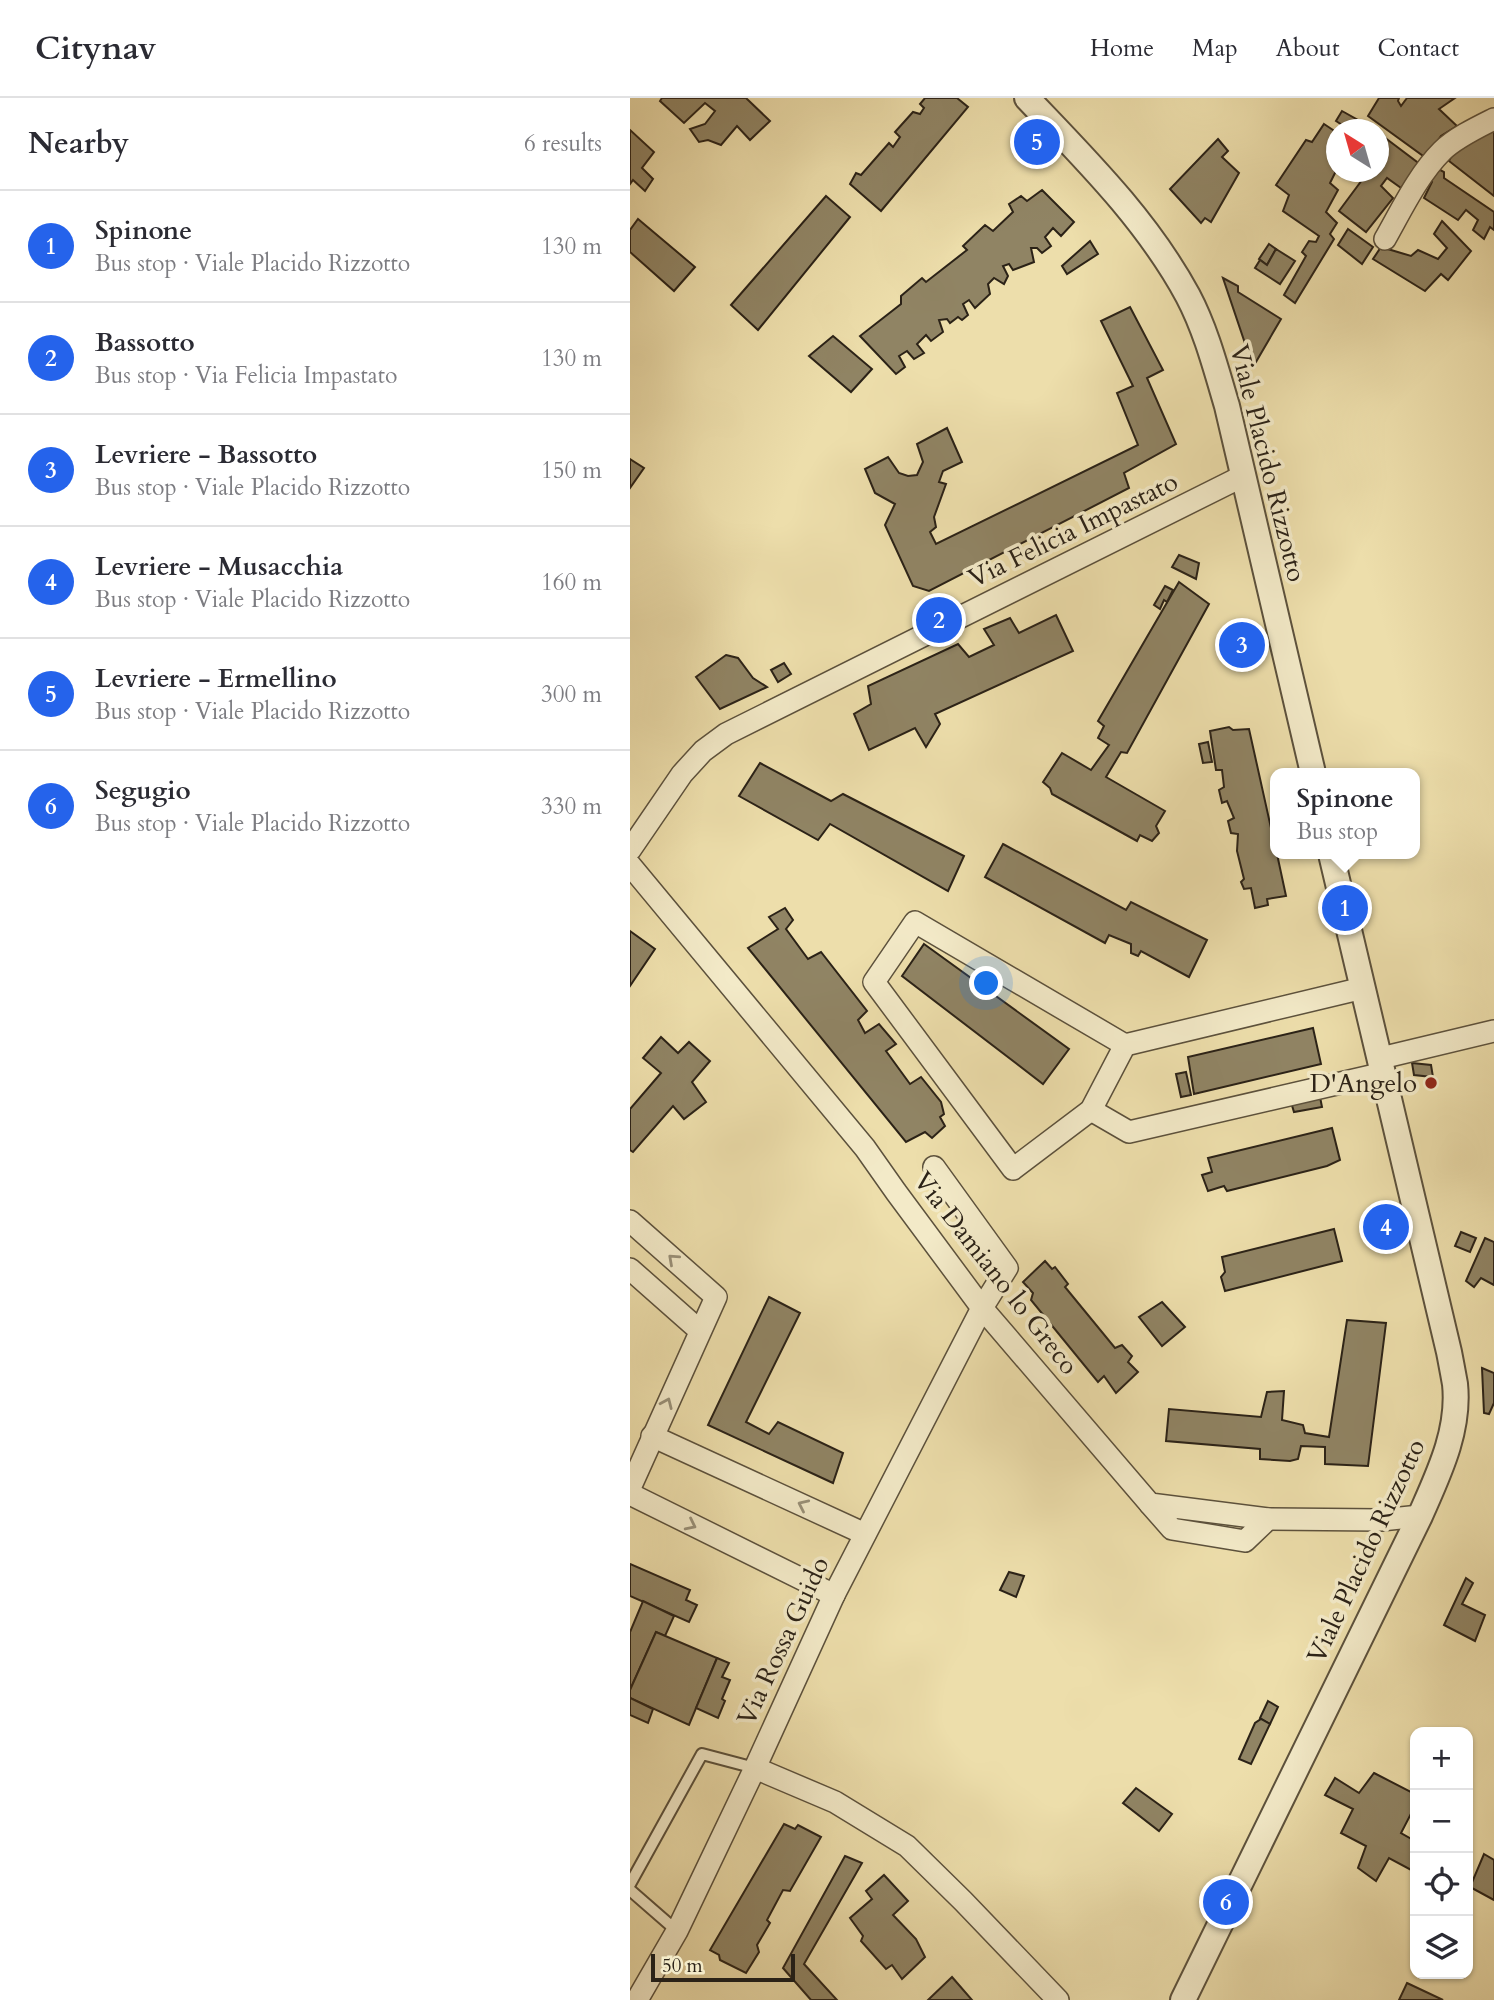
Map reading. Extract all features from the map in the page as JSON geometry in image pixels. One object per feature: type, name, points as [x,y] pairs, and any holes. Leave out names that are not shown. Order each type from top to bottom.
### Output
[{"type":"street","name":"Viale Placido Rizzotto","points":[[1027,98],[1127,205],[1167,260],[1189,298],[1212,354],[1227,406],[1311,768]]},
{"type":"street","points":[[1385,239],[1417,183],[1443,150],[1494,119]]},
{"type":"street","name":"Via Felicia Impastato","points":[[630,850],[682,774],[703,751],[726,734],[1243,476]]},
{"type":"street","name":"Viale Placido Rizzotto","points":[[1183,2000],[1420,1516],[1448,1448],[1454,1415],[1455,1387],[1449,1352],[1332,859]]},
{"type":"street","name":"Via Damiano lo Greco","points":[[630,865],[865,1148],[982,1308],[1150,1504],[1268,1519],[1381,1520],[1420,1516]]},
{"type":"street","points":[[1125,1045],[1091,1110],[1013,1169],[874,982],[915,922],[1125,1045],[1363,988]]},
{"type":"street","points":[[1091,1110],[1129,1132],[1382,1066],[1494,1031]]},
{"type":"street","name":"Via Rossa Guido","points":[[637,2000],[677,1931],[834,1595],[982,1308],[1007,1268],[934,1167]]},
{"type":"street","points":[[630,1221],[716,1297],[630,1488]]},
{"type":"street","points":[[630,1269],[699,1330]]},
{"type":"street","points":[[653,1436],[865,1534]]},
{"type":"street","points":[[630,1494],[834,1595]]},
{"type":"street","points":[[755,1768],[835,1802],[907,1846],[1058,2000]]},
{"type":"lane","points":[[630,1884],[702,1754],[755,1768]]},
{"type":"lane","points":[[630,1890],[677,1931]]},
{"type":"building","points":[[662,98],[746,98],[770,121],[750,140],[737,126],[721,145],[708,140],[699,142],[690,129],[705,124],[715,111],[705,103],[684,123],[660,101]]},
{"type":"building","points":[[925,98],[957,98],[968,107],[881,211],[850,184],[856,173],[861,175],[889,143],[893,147],[900,137],[895,132],[913,112],[920,114],[924,108],[920,104]]},
{"type":"building","points":[[1379,98],[1399,98],[1401,106],[1407,98],[1455,98],[1439,109],[1457,126],[1441,136],[1426,158],[1389,131],[1389,119],[1372,119],[1368,116]]},
{"type":"building","points":[[1342,111],[1356,119],[1337,119]]},
{"type":"building","points":[[1324,124],[1326,125],[1326,182],[1330,182],[1338,190],[1326,212],[1337,223],[1330,234],[1334,239],[1295,303],[1284,295],[1306,256],[1302,252],[1309,241],[1316,242],[1319,236],[1283,211],[1289,195],[1276,185],[1306,140],[1312,142]]},
{"type":"building","points":[[1494,128],[1494,196],[1449,161],[1455,148]]},
{"type":"building","points":[[630,130],[654,152],[642,168],[653,179],[645,191],[633,180],[630,184]]},
{"type":"building","points":[[1218,139],[1228,151],[1222,157],[1239,173],[1211,222],[1205,218],[1201,223],[1170,189]]},
{"type":"building","points":[[1389,141],[1421,165],[1401,188],[1389,179]]},
{"type":"building","points":[[1433,166],[1444,172],[1444,178],[1494,212],[1494,230],[1490,227],[1484,239],[1473,230],[1478,220],[1466,210],[1458,220],[1424,198],[1432,182],[1426,175]]},
{"type":"building","points":[[1361,182],[1384,182],[1381,186],[1393,198],[1366,232],[1339,211]]},
{"type":"building","points":[[1042,190],[1074,222],[1061,236],[1053,228],[1045,237],[1051,246],[1042,253],[1037,248],[1031,248],[1034,262],[1013,270],[1009,264],[1003,266],[1008,276],[1004,284],[994,278],[988,284],[990,294],[975,308],[969,300],[963,304],[968,315],[962,320],[958,317],[950,323],[947,319],[939,320],[943,332],[931,341],[926,335],[917,344],[924,353],[914,359],[907,351],[899,356],[905,367],[896,374],[860,336],[901,304],[901,296],[922,278],[926,282],[967,250],[963,246],[985,225],[993,231],[1013,212],[1009,204],[1021,196],[1027,201]]},
{"type":"building","points":[[826,196],[850,217],[758,330],[731,305]]},
{"type":"building","points":[[638,219],[695,267],[674,291],[630,252],[630,230]]},
{"type":"building","points":[[1442,221],[1471,251],[1448,280],[1441,274],[1425,291],[1373,259],[1381,247],[1411,256],[1418,250],[1438,259],[1447,248],[1434,234]]},
{"type":"building","points":[[1348,229],[1373,247],[1362,264],[1338,245]]},
{"type":"building","points":[[1090,241],[1098,254],[1067,274],[1062,266]]},
{"type":"building","points":[[1269,244],[1276,249],[1267,265],[1259,259]]},
{"type":"building","points":[[1276,249],[1295,261],[1280,284],[1255,268],[1260,260],[1267,265]]},
{"type":"building","points":[[1223,278],[1238,286],[1238,292],[1281,319],[1253,367]]},
{"type":"building","points":[[1130,307],[1163,370],[1147,378],[1176,444],[1124,473],[1129,488],[929,591],[913,586],[885,525],[895,504],[875,493],[865,469],[888,457],[899,473],[917,475],[923,462],[917,444],[947,428],[962,462],[943,471],[939,482],[946,484],[934,517],[936,527],[930,532],[936,544],[1138,445],[1117,393],[1133,386],[1101,321]]},
{"type":"building","points":[[833,336],[872,369],[851,392],[809,356]]},
{"type":"building","points":[[630,459],[644,468],[630,488]]},
{"type":"building","points":[[1179,555],[1199,563],[1196,579],[1172,567]]},
{"type":"building","points":[[1179,582],[1209,604],[1127,753],[1121,752],[1106,777],[1165,811],[1156,826],[1159,833],[1152,841],[1140,835],[1137,841],[1052,794],[1043,782],[1062,753],[1091,770],[1109,745],[1098,738],[1104,726],[1098,721]]},
{"type":"building","points":[[1165,586],[1173,590],[1160,609],[1154,605]]},
{"type":"building","points":[[1056,615],[1073,651],[935,714],[940,724],[926,747],[915,728],[869,750],[854,714],[871,704],[868,686],[958,644],[969,657],[994,645],[984,629],[1010,618],[1019,633]]},
{"type":"building","points":[[726,655],[738,658],[753,678],[767,687],[720,709],[696,677]]},
{"type":"building","points":[[784,663],[791,674],[778,682],[771,670]]},
{"type":"building","points":[[1229,727],[1233,730],[1249,729],[1270,824],[1270,859],[1278,859],[1286,896],[1267,899],[1268,905],[1255,908],[1251,888],[1244,889],[1241,882],[1244,879],[1237,851],[1238,834],[1231,833],[1228,821],[1234,818],[1227,801],[1222,803],[1219,790],[1224,787],[1222,770],[1216,770],[1210,731]]},
{"type":"building","points":[[1208,742],[1212,762],[1203,763],[1199,744]]},
{"type":"building","points":[[760,763],[831,801],[843,794],[964,856],[948,891],[830,824],[818,840],[739,796]]},
{"type":"building","points":[[1003,844],[1126,910],[1131,902],[1207,940],[1189,977],[1141,951],[1138,956],[1131,953],[1131,944],[1109,935],[1105,943],[985,877]]},
{"type":"building","points":[[785,908],[793,920],[786,929],[808,959],[821,952],[867,1011],[858,1020],[865,1033],[879,1024],[896,1044],[886,1051],[910,1084],[921,1077],[941,1102],[944,1114],[940,1117],[945,1126],[932,1138],[925,1132],[906,1142],[748,948],[778,929],[769,917]]},
{"type":"building","points":[[630,931],[655,949],[630,986]]},
{"type":"building","points":[[924,944],[1069,1049],[1043,1084],[902,976]]},
{"type":"building","points":[[1313,1028],[1321,1064],[1194,1094],[1188,1057]]},
{"type":"building","points":[[661,1037],[678,1053],[689,1042],[710,1061],[692,1082],[706,1102],[684,1119],[673,1106],[633,1152],[630,1150],[630,1109],[661,1073],[643,1058]]},
{"type":"building","points":[[1412,1063],[1431,1065],[1433,1077],[1414,1075]]},
{"type":"building","points":[[1186,1072],[1191,1095],[1181,1097],[1176,1074]]},
{"type":"building","points":[[1319,1092],[1322,1107],[1294,1112],[1290,1099]]},
{"type":"building","points":[[1332,1128],[1340,1160],[1327,1166],[1227,1191],[1224,1186],[1208,1191],[1202,1175],[1212,1172],[1208,1158]]},
{"type":"building","points":[[1334,1229],[1342,1261],[1225,1291],[1221,1277],[1225,1272],[1222,1257]]},
{"type":"building","points":[[1461,1232],[1476,1238],[1470,1252],[1455,1246]]},
{"type":"building","points":[[1485,1238],[1494,1242],[1494,1285],[1481,1278],[1474,1287],[1466,1281]]},
{"type":"building","points":[[1045,1261],[1052,1269],[1055,1267],[1068,1284],[1065,1287],[1115,1348],[1122,1345],[1132,1356],[1128,1362],[1138,1372],[1116,1393],[1104,1376],[1098,1382],[1031,1300],[1033,1293],[1023,1282]]},
{"type":"building","points":[[769,1297],[800,1313],[746,1422],[769,1434],[778,1422],[843,1453],[833,1483],[708,1425]]},
{"type":"building","points":[[1162,1302],[1185,1327],[1162,1346],[1139,1317]]},
{"type":"building","points":[[1347,1320],[1386,1323],[1368,1466],[1325,1464],[1325,1447],[1301,1446],[1298,1459],[1290,1461],[1260,1459],[1260,1449],[1166,1441],[1169,1409],[1261,1417],[1267,1392],[1284,1391],[1282,1420],[1303,1425],[1305,1433],[1329,1437]]},
{"type":"building","points":[[1482,1368],[1494,1373],[1494,1403],[1489,1414],[1484,1413]]},
{"type":"building","points":[[630,1564],[690,1590],[686,1600],[697,1605],[689,1622],[630,1596]]},
{"type":"building","points":[[1009,1572],[1024,1576],[1016,1597],[1000,1590]]},
{"type":"building","points":[[1466,1578],[1473,1583],[1462,1604],[1485,1615],[1475,1641],[1444,1625]]},
{"type":"building","points":[[643,1601],[674,1616],[665,1636],[656,1632],[630,1690],[630,1632]]},
{"type":"building","points":[[656,1632],[717,1658],[689,1725],[630,1698],[630,1690]]},
{"type":"building","points":[[717,1658],[729,1663],[722,1677],[730,1680],[718,1718],[696,1708]]},
{"type":"building","points":[[630,1698],[653,1709],[648,1723],[630,1715]]},
{"type":"building","points":[[1268,1701],[1278,1707],[1270,1724],[1260,1718]]},
{"type":"building","points":[[1261,1719],[1270,1724],[1251,1764],[1239,1759],[1255,1723]]},
{"type":"building","points":[[1374,1773],[1410,1791],[1410,1816],[1401,1833],[1410,1838],[1410,1869],[1389,1858],[1376,1881],[1358,1868],[1366,1846],[1341,1833],[1353,1809],[1325,1795],[1335,1778],[1359,1793]]},
{"type":"building","points":[[1136,1788],[1172,1814],[1159,1831],[1123,1803]]},
{"type":"building","points":[[784,1824],[795,1829],[798,1825],[821,1837],[790,1891],[783,1890],[767,1920],[770,1923],[757,1945],[759,1952],[746,1973],[720,1960],[719,1955],[710,1950]]},
{"type":"building","points":[[1484,1854],[1494,1860],[1494,1900],[1473,1889],[1473,1880]]},
{"type":"building","points":[[845,1856],[862,1863],[804,1964],[837,2000],[811,2000],[783,1968]]},
{"type":"building","points":[[884,1875],[908,1901],[893,1915],[916,1939],[925,1957],[902,1979],[892,1965],[886,1969],[861,1941],[863,1936],[850,1918],[872,1899],[866,1891]]},
{"type":"building","points":[[952,1977],[972,2000],[928,2000]]},
{"type":"building","points":[[1407,1983],[1443,2000],[1399,2000]]},
{"type":"place","name":"Levriere - Ermellino","points":[[1037,142]]},
{"type":"place","name":"Bassotto","points":[[939,620]]},
{"type":"place","name":"Levriere - Bassotto","points":[[1242,645]]},
{"type":"place","name":"Spinone","points":[[1345,908]]},
{"type":"place","name":"D'Angelo","points":[[1431,1083]]},
{"type":"place","name":"Levriere - Musacchia","points":[[1386,1227]]},
{"type":"place","name":"Segugio","points":[[1226,1902]]}]
